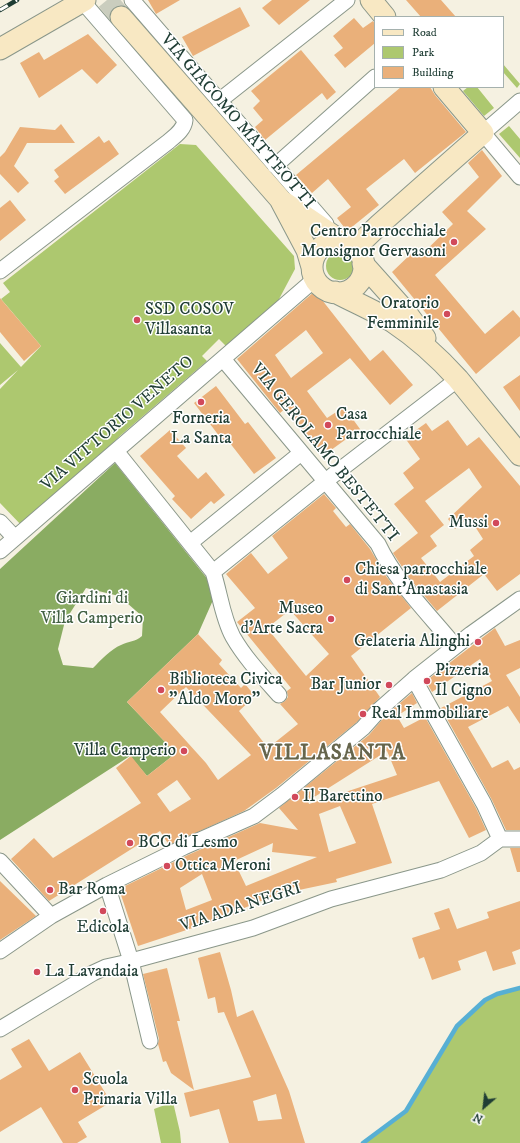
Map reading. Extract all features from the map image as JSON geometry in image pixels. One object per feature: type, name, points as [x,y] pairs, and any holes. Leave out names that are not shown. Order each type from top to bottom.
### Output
[{"type":"street","points":[[219,101],[347,0]]},
{"type":"street","points":[[371,0],[384,16]]},
{"type":"street","points":[[0,49],[84,1],[185,120],[183,127],[168,142],[0,271]]},
{"type":"street","name":"VIA GIACOMO MATTEOTTI","points":[[126,8],[219,101],[275,166],[406,311],[452,373],[520,455]]},
{"type":"street","name":"VIA GIACOMO MATTEOTTI","points":[[126,8],[280,199],[307,250],[314,273]]},
{"type":"street","points":[[275,166],[374,78]]},
{"type":"street","points":[[445,88],[520,177]]},
{"type":"street","points":[[353,251],[388,216],[520,101]]},
{"type":"street","name":"VIA GIACOMO MATTEOTTI","points":[[280,199],[353,251]]},
{"type":"street","points":[[331,242],[353,251],[362,274],[357,284],[347,291],[335,292],[324,288],[314,273],[315,255],[321,247],[331,242]]},
{"type":"street","name":"VIA VITTORIO VENETO","points":[[0,551],[223,359],[314,273]]},
{"type":"street","name":"VIA GIACOMO MATTEOTTI","points":[[335,292],[391,321],[452,373]]},
{"type":"street","name":"VIA GEROLAMO BESTETTI","points":[[223,359],[378,544],[386,561],[455,646]]},
{"type":"street","points":[[213,572],[326,481],[452,373]]},
{"type":"street","points":[[116,451],[213,572],[223,610],[233,636],[256,670],[279,695]]},
{"type":"street","points":[[190,543],[301,453]]},
{"type":"street","points":[[0,522],[15,538]]},
{"type":"street","points":[[0,951],[51,916],[107,885],[184,847],[254,816],[282,795],[363,728],[380,709],[414,679],[455,646],[520,599]]},
{"type":"street","points":[[414,679],[484,804],[500,839],[520,839]]},
{"type":"street","name":"VIA ADA NEGRI","points":[[0,1029],[106,967],[239,932],[331,899],[441,870],[481,854],[500,839]]},
{"type":"street","points":[[0,861],[51,916]]},
{"type":"street","points":[[107,885],[131,961],[150,1040]]},
{"type":"green space","points":[[504,65],[520,84],[517,88],[504,73]]},
{"type":"green space","points":[[467,88],[478,88],[494,108],[484,116],[463,91]]},
{"type":"green space","points":[[509,126],[520,139],[520,158],[499,134]]},
{"type":"green space","name":"SSD COSOV Villasanta","points":[[180,144],[196,145],[294,256],[295,269],[278,301],[226,346],[219,339],[202,356],[207,361],[121,435],[24,528],[0,503],[0,389],[18,370],[0,385],[0,343],[21,367],[41,346],[1,299],[10,292],[3,283]]},
{"type":"green space","points":[[340,252],[350,256],[354,266],[350,276],[340,280],[330,276],[326,266],[330,256]]},
{"type":"green space","name":"Giardini di Villa Camperio","points":[[115,463],[217,591],[198,634],[127,702],[175,754],[147,776],[130,756],[0,840],[0,569]],"holes":[[[86,588],[119,596],[143,617],[142,636],[117,647],[106,655],[93,668],[63,665],[58,649],[65,621]]]},
{"type":"green space","points":[[520,988],[520,1143],[363,1143],[406,1111],[457,1026],[485,1000],[497,994]]},
{"type":"green space","points":[[173,1102],[181,1143],[161,1143],[154,1109]]},
{"type":"building","points":[[148,0],[180,0],[156,14]]},
{"type":"building","points":[[272,0],[310,0],[279,25],[262,8]]},
{"type":"building","points":[[406,0],[441,0],[455,16],[420,16]]},
{"type":"building","points":[[240,7],[250,26],[193,56],[182,37]]},
{"type":"building","points":[[354,18],[363,28],[373,21],[374,22],[374,44],[345,68],[334,55],[343,48],[333,36]]},
{"type":"building","points":[[88,34],[117,65],[97,84],[82,69],[39,98],[20,63],[39,52],[44,60]]},
{"type":"building","points":[[301,50],[336,92],[327,100],[322,93],[265,140],[255,127],[263,120],[253,108],[260,101],[251,91]]},
{"type":"building","points":[[400,88],[431,88],[466,132],[415,173],[404,159],[366,189],[379,205],[347,231],[337,218],[351,207],[328,179],[312,193],[296,175]]},
{"type":"building","points":[[61,124],[75,143],[27,143],[14,166],[29,183],[18,193],[0,174],[0,157],[5,152],[20,127],[55,130]]},
{"type":"building","points":[[99,136],[104,143],[109,140],[119,154],[65,194],[54,181],[59,177],[54,170]]},
{"type":"building","name":"Oratorio Femminile","points":[[482,150],[502,176],[467,211],[486,229],[435,275],[485,334],[513,310],[520,318],[520,336],[476,374],[392,272],[414,251],[419,257],[453,224],[442,212],[479,177],[468,163]]},
{"type":"building","points":[[10,200],[26,220],[0,241],[0,208]]},
{"type":"building","points":[[315,291],[370,361],[383,350],[413,385],[390,405],[350,358],[307,391],[327,418],[344,407],[360,429],[327,453],[324,448],[318,452],[286,408],[280,413],[237,359]],"holes":[[[306,330],[323,353],[291,378],[275,355]]]},
{"type":"building","points":[[0,298],[41,346],[24,361],[0,332]]},
{"type":"building","points":[[520,375],[520,411],[503,387]]},
{"type":"building","points":[[216,386],[245,424],[248,422],[276,458],[254,474],[226,438],[223,441],[194,403]]},
{"type":"building","points":[[448,420],[467,446],[479,437],[520,486],[520,574],[497,591],[484,574],[437,611],[410,579],[393,553],[418,533],[394,504],[414,488],[403,473],[420,459],[405,438],[426,423],[432,431]],"holes":[[[469,468],[482,487],[448,519],[455,529],[469,517],[483,539],[470,550],[474,556],[440,582],[421,558],[437,546],[430,536],[444,525],[425,501]]]},
{"type":"building","points":[[170,430],[186,448],[177,456],[198,479],[206,472],[225,495],[214,504],[211,501],[191,519],[172,499],[175,496],[140,456]]},
{"type":"building","points":[[324,494],[336,508],[333,511],[346,527],[350,524],[370,549],[386,576],[411,608],[351,656],[380,697],[357,722],[276,788],[244,811],[169,845],[160,831],[49,901],[11,859],[34,838],[53,858],[141,803],[116,768],[131,756],[147,776],[175,754],[127,702],[198,634],[222,660],[219,664],[241,688],[245,684],[255,696],[239,711],[268,748],[298,724],[280,704],[288,697],[287,691],[291,688],[237,622],[255,608],[226,574],[251,553],[268,574],[288,558],[272,536]],"holes":[[[290,610],[329,654],[306,676],[267,628]],[[186,687],[251,755],[218,780],[206,763],[160,712]],[[177,780],[191,799],[170,812],[157,794]]]},
{"type":"building","points":[[495,628],[505,646],[520,640],[520,668],[506,675],[520,697],[520,724],[508,706],[468,727],[492,768],[508,760],[514,770],[520,767],[520,830],[506,830],[492,800],[441,708],[492,681],[480,659],[432,692],[426,681]]},
{"type":"building","points":[[412,693],[417,703],[397,716],[404,728],[425,717],[476,808],[486,830],[469,838],[439,781],[372,804],[392,863],[336,879],[337,882],[299,890],[297,886],[237,911],[238,913],[138,946],[119,889],[188,855],[260,823],[298,830],[279,808],[369,735],[386,715]],"holes":[[[387,751],[397,775],[309,804],[308,801]],[[340,806],[356,843],[329,852],[319,814]],[[273,843],[272,852],[317,857],[246,886],[234,861]],[[202,874],[212,900],[186,910],[180,888]]]},
{"type":"building","points":[[510,848],[520,848],[520,872],[517,872]]},
{"type":"building","points":[[0,881],[36,916],[0,940]]},
{"type":"building","points":[[520,901],[520,949],[512,952],[516,964],[493,971],[486,951],[458,961],[461,970],[432,980],[424,957],[419,959],[412,938],[440,929],[434,913],[449,908],[457,929],[489,918],[487,912]]},
{"type":"building","points":[[220,952],[237,1017],[253,1010],[289,1091],[305,1143],[229,1143],[219,1109],[190,1117],[184,1093],[251,1077],[224,1012],[218,1013],[215,997],[208,999],[198,958]],"holes":[[[276,1094],[282,1119],[258,1121],[253,1101]]]},
{"type":"building","points":[[167,968],[180,1021],[177,1021],[194,1090],[171,1073],[166,1061],[163,1062],[158,1044],[159,1039],[143,974]]},
{"type":"building","points":[[29,1039],[49,1071],[80,1052],[111,1102],[78,1122],[87,1137],[77,1143],[63,1143],[41,1107],[0,1132],[0,1080],[22,1067],[11,1049]]},
{"type":"waterway","points":[[363,1143],[406,1111],[457,1026],[485,1000],[497,994],[520,988]]},
{"type":"tunnel","points":[[107,0],[121,17]]},
{"type":"railway","points":[[0,10],[17,0]]},
{"type":"place","name":"Centro Parrocchiale Monsignor Gervasoni","points":[[454,242]]},
{"type":"place","name":"Oratorio Femminile","points":[[447,314]]},
{"type":"place","name":"SSD COSOV Villasanta","points":[[137,320]]},
{"type":"place","name":"Forneria La Santa","points":[[201,402]]},
{"type":"place","name":"Casa Parrocchiale","points":[[328,425]]},
{"type":"place","name":"Mussi","points":[[496,523]]},
{"type":"place","name":"Chiesa parrocchiale di Sant'Anastasia","points":[[347,580]]},
{"type":"place","name":"Museo d'Arte Sacra","points":[[331,619]]},
{"type":"place","name":"Gelateria Alinghi","points":[[478,642]]},
{"type":"place","name":"Pizzeria Il Cigno","points":[[427,681]]},
{"type":"place","name":"Bar Junior","points":[[389,685]]},
{"type":"place","name":"Biblioteca Civica \"Aldo Moro\"","points":[[161,690]]},
{"type":"place","name":"Real Immobiliare","points":[[363,714]]},
{"type":"place","name":"Villa Camperio","points":[[184,751]]},
{"type":"place","name":"Il Barettino","points":[[295,797]]},
{"type":"place","name":"BCC di Lesmo","points":[[130,843]]},
{"type":"place","name":"Ottica Meroni","points":[[167,866]]},
{"type":"place","name":"Bar Roma","points":[[50,890]]},
{"type":"place","name":"Edicola","points":[[103,911]]},
{"type":"place","name":"La Lavandaia","points":[[37,972]]},
{"type":"place","name":"Scuola Primaria Villa","points":[[75,1090]]},
{"type":"district","name":"VILLASANTA","points":[[333,755]]}]
